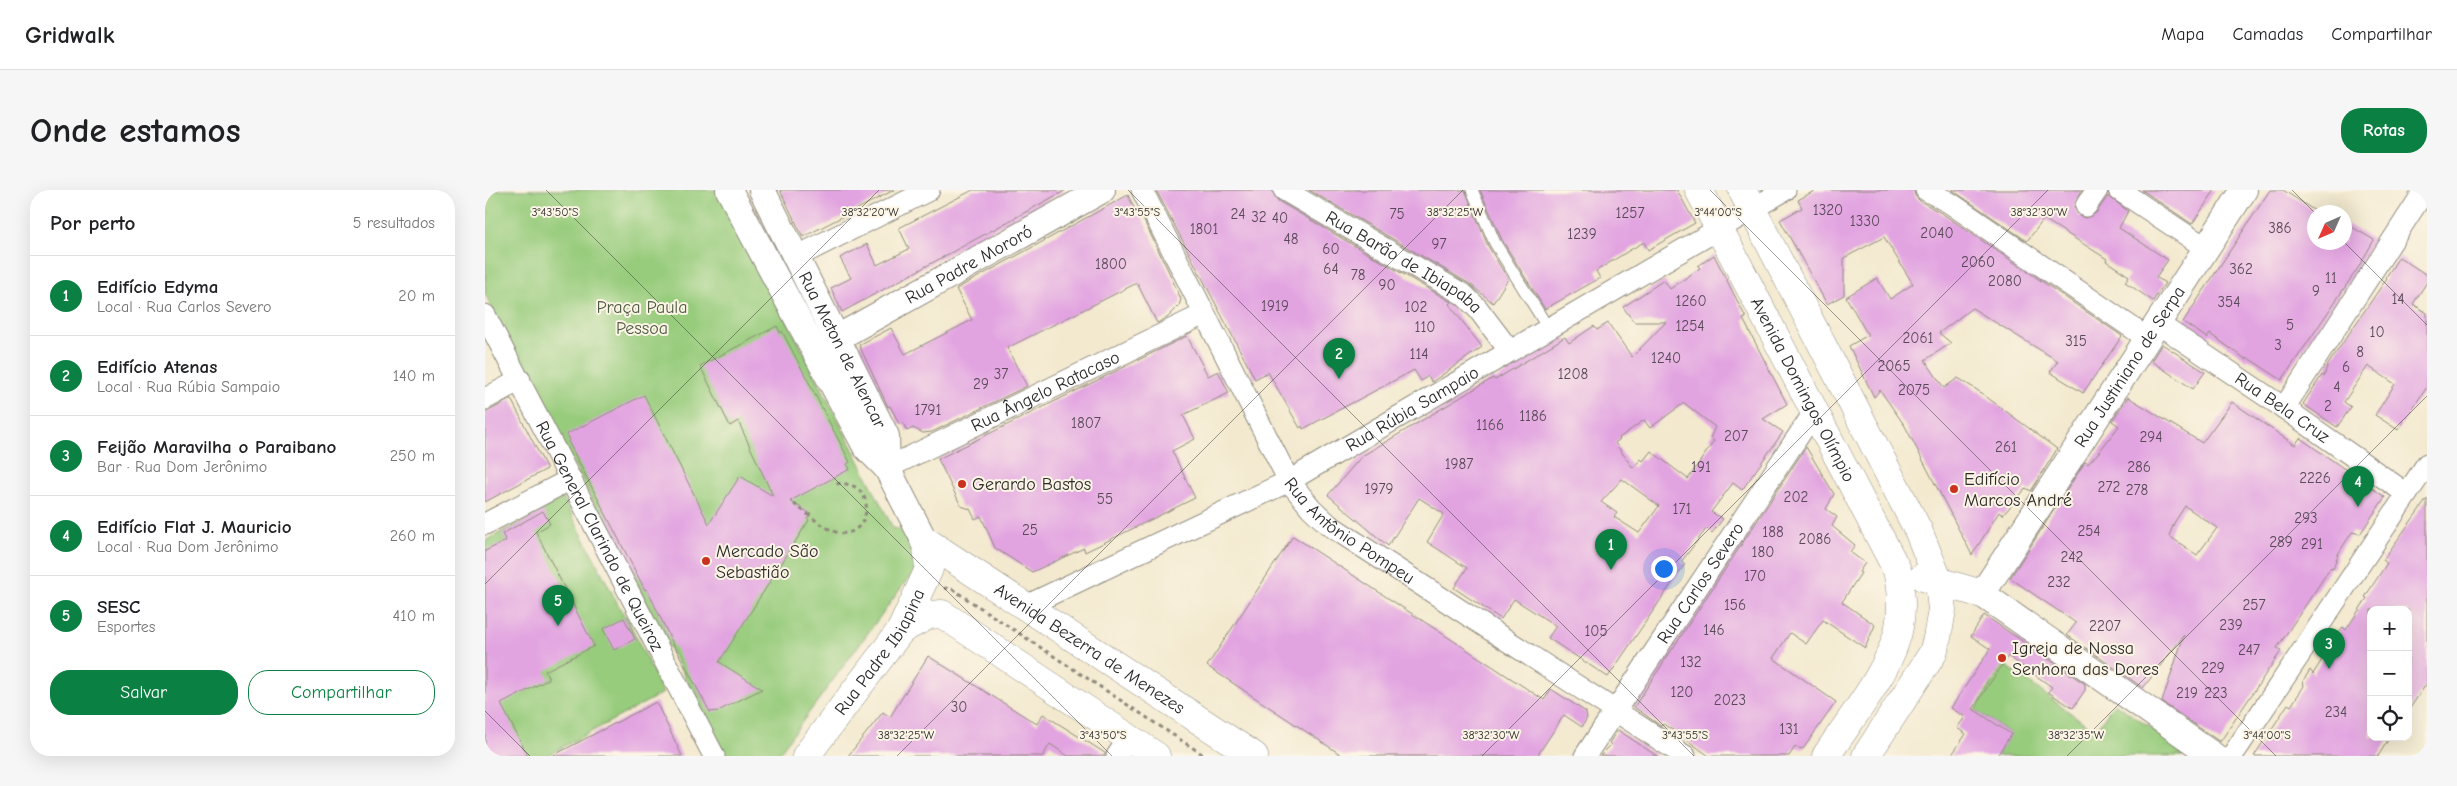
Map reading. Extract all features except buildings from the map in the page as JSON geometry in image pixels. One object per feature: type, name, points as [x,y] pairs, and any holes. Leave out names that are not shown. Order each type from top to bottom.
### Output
[{"type":"main road","name":"Avenida Domingos Olímpio","points":[[1699,190],[1897,570],[1901,592],[1899,628]]},
{"type":"main road","name":"Avenida Domingos Olímpio","points":[[1747,200],[1918,530],[1939,582]]},
{"type":"main road","points":[[1834,449],[1857,469],[1872,491],[1908,565],[1919,576],[1982,594]]},
{"type":"main road","name":"Avenida Bezerra de Menezes","points":[[924,540],[1254,756]]},
{"type":"main road","name":"Rua Padre Ibiapina","points":[[806,756],[901,630],[929,569],[927,547],[924,540]]},
{"type":"main road","points":[[1866,756],[1933,653],[1942,610],[1939,582]]},
{"type":"main road","points":[[1826,756],[1879,675],[1899,628],[1982,594]]},
{"type":"main road","points":[[901,630],[929,615],[942,614],[970,617],[1123,747],[1156,756]]},
{"type":"street","points":[[729,190],[866,446],[887,468]]},
{"type":"street","name":"Rua Meton de Alencar","points":[[762,190],[886,436],[887,468],[924,540]]},
{"type":"street","points":[[796,257],[929,190]]},
{"type":"street","name":"Rua Padre Mororó","points":[[837,338],[1102,190]]},
{"type":"street","name":"Rua Antônio Pompeu","points":[[1142,190],[1289,481],[1311,508],[1329,525],[1685,756]]},
{"type":"street","name":"Rua Barão de Ibiapaba","points":[[1284,190],[1464,295],[1478,309],[1509,350]]},
{"type":"street","name":"Rua Rúbia Sampaio","points":[[1026,606],[1289,481],[1509,350],[1719,229],[1747,200],[1785,190]]},
{"type":"street","name":"Rua Bela Cruz","points":[[1926,190],[1950,203],[2152,331],[2285,408],[2407,494]]},
{"type":"street","points":[[2119,190],[2206,248]]},
{"type":"street","name":"Rua Justiniano de Serpa","points":[[1982,594],[2244,190]]},
{"type":"street","points":[[2285,408],[2425,190]]},
{"type":"street","name":"Rua Ângelo Ratacaso","points":[[887,468],[1204,314]]},
{"type":"street","name":"Rua General Clarindo de Queiroz","points":[[485,315],[714,756]]},
{"type":"street","points":[[485,399],[520,380]]},
{"type":"street","name":"Rua Carlos Severo","points":[[1585,756],[1815,411]]},
{"type":"street","points":[[2232,756],[2427,464]]},
{"type":"street","points":[[485,524],[571,479]]},
{"type":"street","points":[[1982,594],[2214,756]]},
{"type":"lane","points":[[1472,190],[1495,243],[1548,328]]},
{"type":"path","points":[[794,504],[837,532],[851,531],[862,523],[867,510],[863,494],[850,484],[834,484]]},
{"type":"path","points":[[970,617],[993,584]]},
{"type":"path","name":"Avenida Bezerra de Menezes","points":[[952,589],[970,617],[1205,756]]},
{"type":"green space","name":"Praça Paula Pessoa","points":[[485,190],[721,190],[893,528],[903,530],[906,535],[914,557],[914,575],[907,580],[777,756],[726,756],[485,294]]},
{"type":"green space","points":[[563,498],[624,616],[626,616],[663,693],[546,756],[485,756],[485,541]]},
{"type":"green space","points":[[2004,664],[2095,731],[2114,703],[2192,756],[1997,756],[2011,734],[1975,710]]},
{"type":"place","name":"Edifício Atenas","points":[[1339,379]]},
{"type":"place","name":"Gerardo Bastos","points":[[962,484]]},
{"type":"place","name":"Edifício Marcos André","points":[[1954,489]]},
{"type":"place","name":"Edifício Flat J. Mauricio","points":[[2358,507]]},
{"type":"place","name":"Mercado São Sebastião","points":[[706,561]]},
{"type":"place","name":"Edifício Edyma","points":[[1611,570]]},
{"type":"place","name":"SESC","points":[[558,626]]},
{"type":"place","name":"Igreja de Nossa Senhora das Dores","points":[[2002,658]]},
{"type":"place","name":"Feijão Maravilha o Paraibano","points":[[2329,669]]}]
